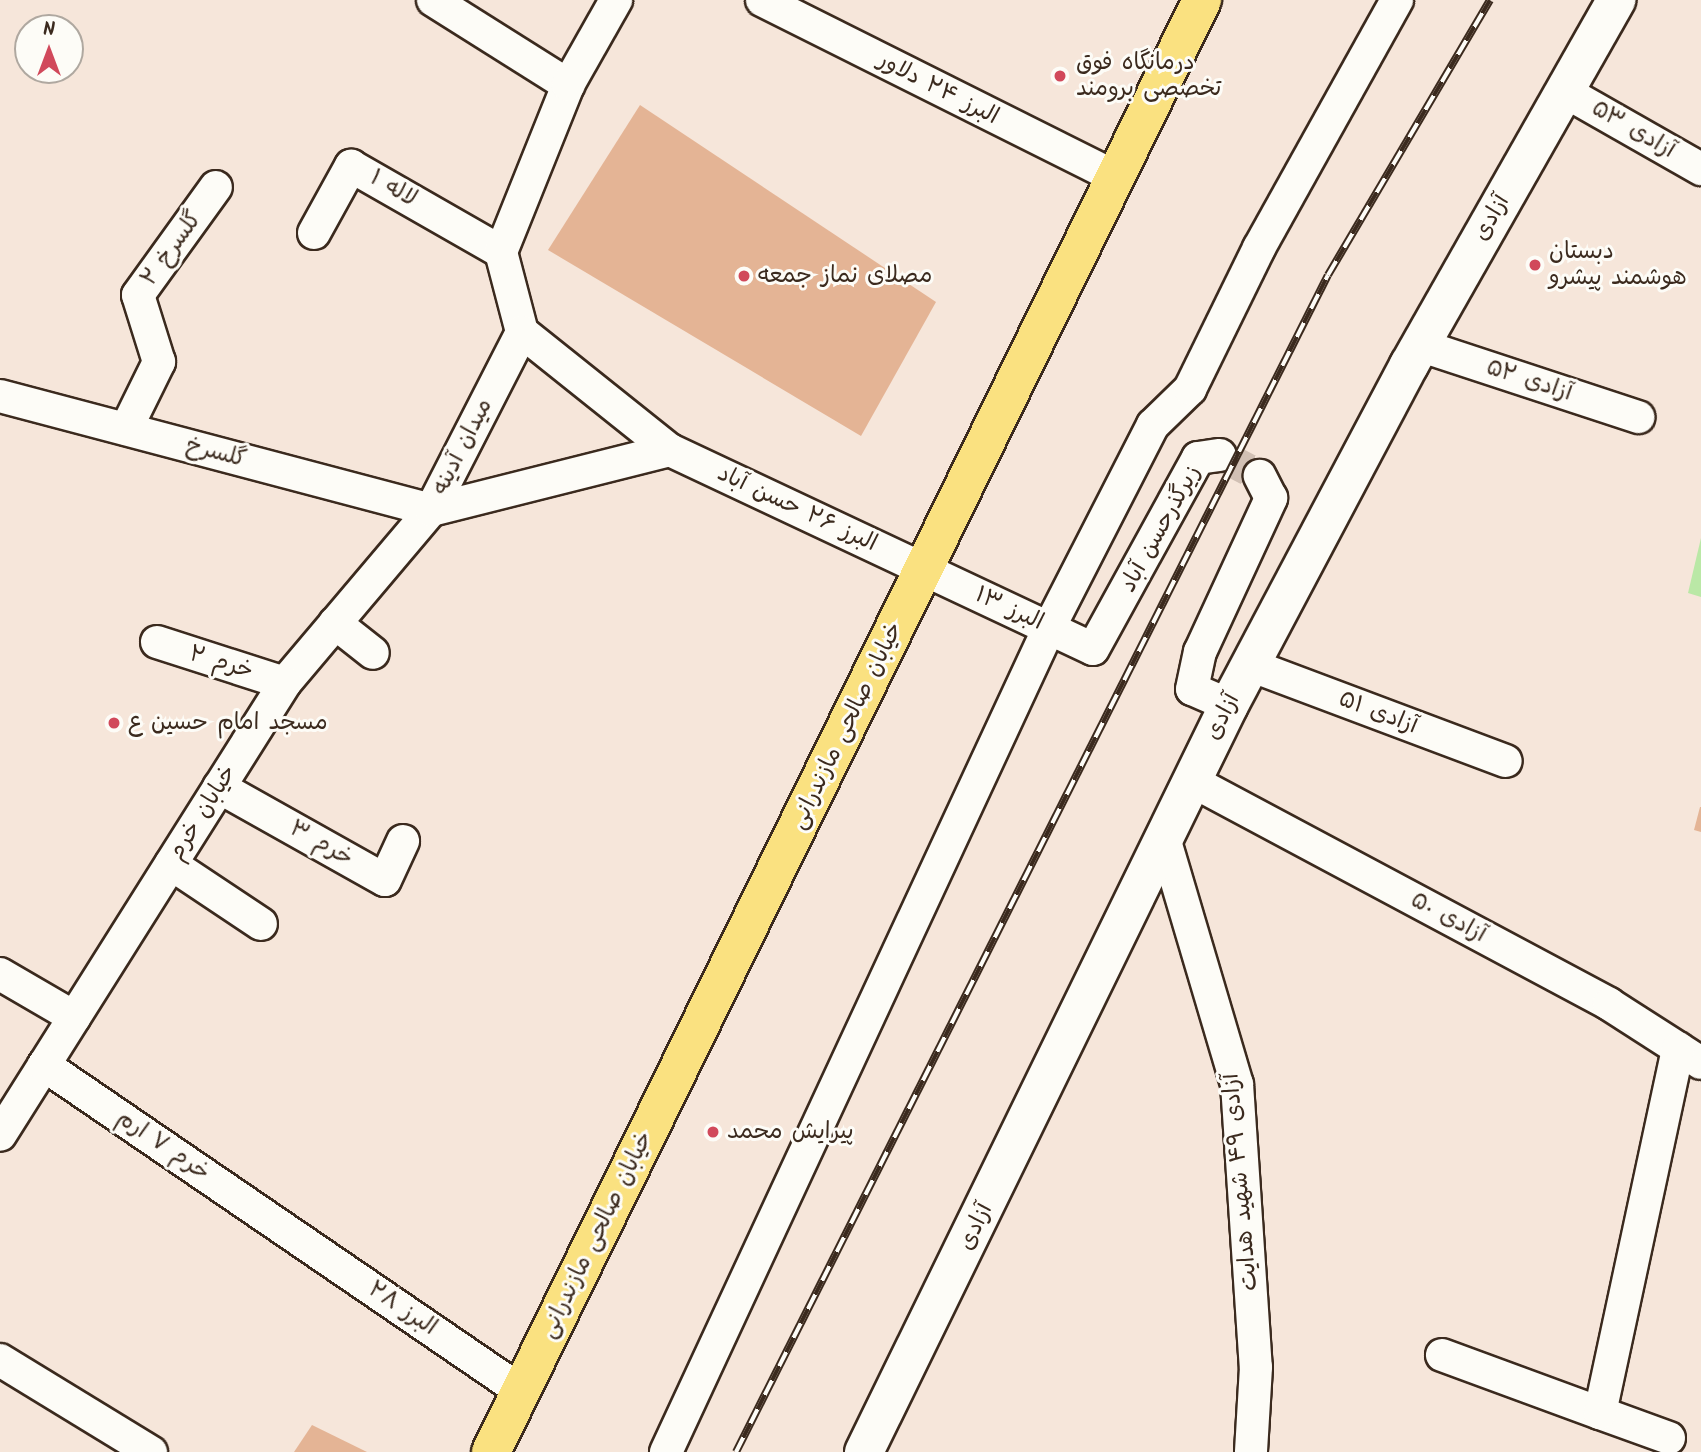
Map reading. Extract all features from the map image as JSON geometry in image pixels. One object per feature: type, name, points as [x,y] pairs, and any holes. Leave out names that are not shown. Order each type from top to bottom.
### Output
[{"type":"main road","name":"خیابان صالحی مازندرانی","points":[[491,1452],[1202,0]]},
{"type":"main road","name":"آزادی","points":[[864,1452],[1250,664],[1419,345],[1616,0]]},
{"type":"street","points":[[433,0],[568,85]]},
{"type":"street","points":[[616,0],[568,85],[501,252],[522,332],[670,450]]},
{"type":"street","name":"البرز ۲۴ دلاور","points":[[762,0],[1115,177]]},
{"type":"street","points":[[666,1452],[1049,628],[1153,425],[1190,390],[1259,248],[1397,0]]},
{"type":"street","name":"آزادی ۵۳","points":[[1564,92],[1701,169]]},
{"type":"street","name":"لاله ۱","points":[[314,233],[351,166],[501,252]]},
{"type":"street","name":"گلسرخ ۲","points":[[126,429],[159,362],[138,295],[216,187]]},
{"type":"street","name":"میدان آدینه","points":[[431,510],[522,332]]},
{"type":"street","name":"آزادی ۵۲","points":[[1419,345],[1638,417]]},
{"type":"street","name":"گلسرخ","points":[[0,396],[431,510]]},
{"type":"street","name":"البرز ۲۶ حسن آباد","points":[[670,450],[924,568]]},
{"type":"street","name":"میدان آدینه","points":[[431,510],[670,450]]},
{"type":"street","name":"زیرگذرحسن آباد","points":[[1093,649],[1113,619],[1198,458],[1220,455]]},
{"type":"street","points":[[1229,705],[1192,689],[1200,652],[1271,498],[1260,477]]},
{"type":"street","name":"خیابان خرم","points":[[0,1135],[285,683],[431,510]]},
{"type":"street","name":"البرز ۱۳","points":[[924,568],[1093,649]]},
{"type":"street","points":[[335,623],[373,653]]},
{"type":"street","name":"خرم ۲","points":[[156,642],[285,683]]},
{"type":"street","name":"آزادی ۵۱","points":[[1250,664],[1506,761]]},
{"type":"street","name":"آزادی ۵۰","points":[[1192,781],[1609,1004],[1690,1056]]},
{"type":"street","name":"خرم ۳","points":[[219,787],[385,880],[403,841]]},
{"type":"street","name":"آزادی ۴۹ شهید هدایت","points":[[1164,838],[1237,1084],[1256,1367],[1251,1452]]},
{"type":"street","points":[[171,864],[261,924]]},
{"type":"street","points":[[0,974],[74,1017]]},
{"type":"street","points":[[1600,1413],[1690,1056]]},
{"type":"street","name":"خرم ۷ ارم","points":[[44,1065],[283,1228]]},
{"type":"street","name":"البرز ۲۸","points":[[283,1228],[521,1391]]},
{"type":"street","points":[[1442,1355],[1669,1438]]},
{"type":"street","points":[[0,1360],[151,1452]]},
{"type":"green space","points":[[1701,538],[1701,597],[1688,593]]},
{"type":"building","name":"مصلای نماز جمعه","points":[[640,105],[936,302],[861,436],[548,250]]},
{"type":"building","points":[[1701,807],[1701,832],[1694,830]]},
{"type":"building","points":[[312,1425],[367,1452],[294,1452]]},
{"type":"tunnel","points":[[1220,455],[1260,476]]},
{"type":"railway","points":[[736,1452],[1328,275],[1490,0]]},
{"type":"place","name":"درمانگاه فوق تخصصی برومند","points":[[1060,76]]},
{"type":"place","name":"دبستان هوشمند پیشرو","points":[[1535,265]]},
{"type":"place","name":"مصلای نماز جمعه","points":[[744,276]]},
{"type":"place","name":"مسجد امام حسین ع","points":[[114,723]]},
{"type":"place","name":"پیرایش محمد","points":[[713,1132]]}]
